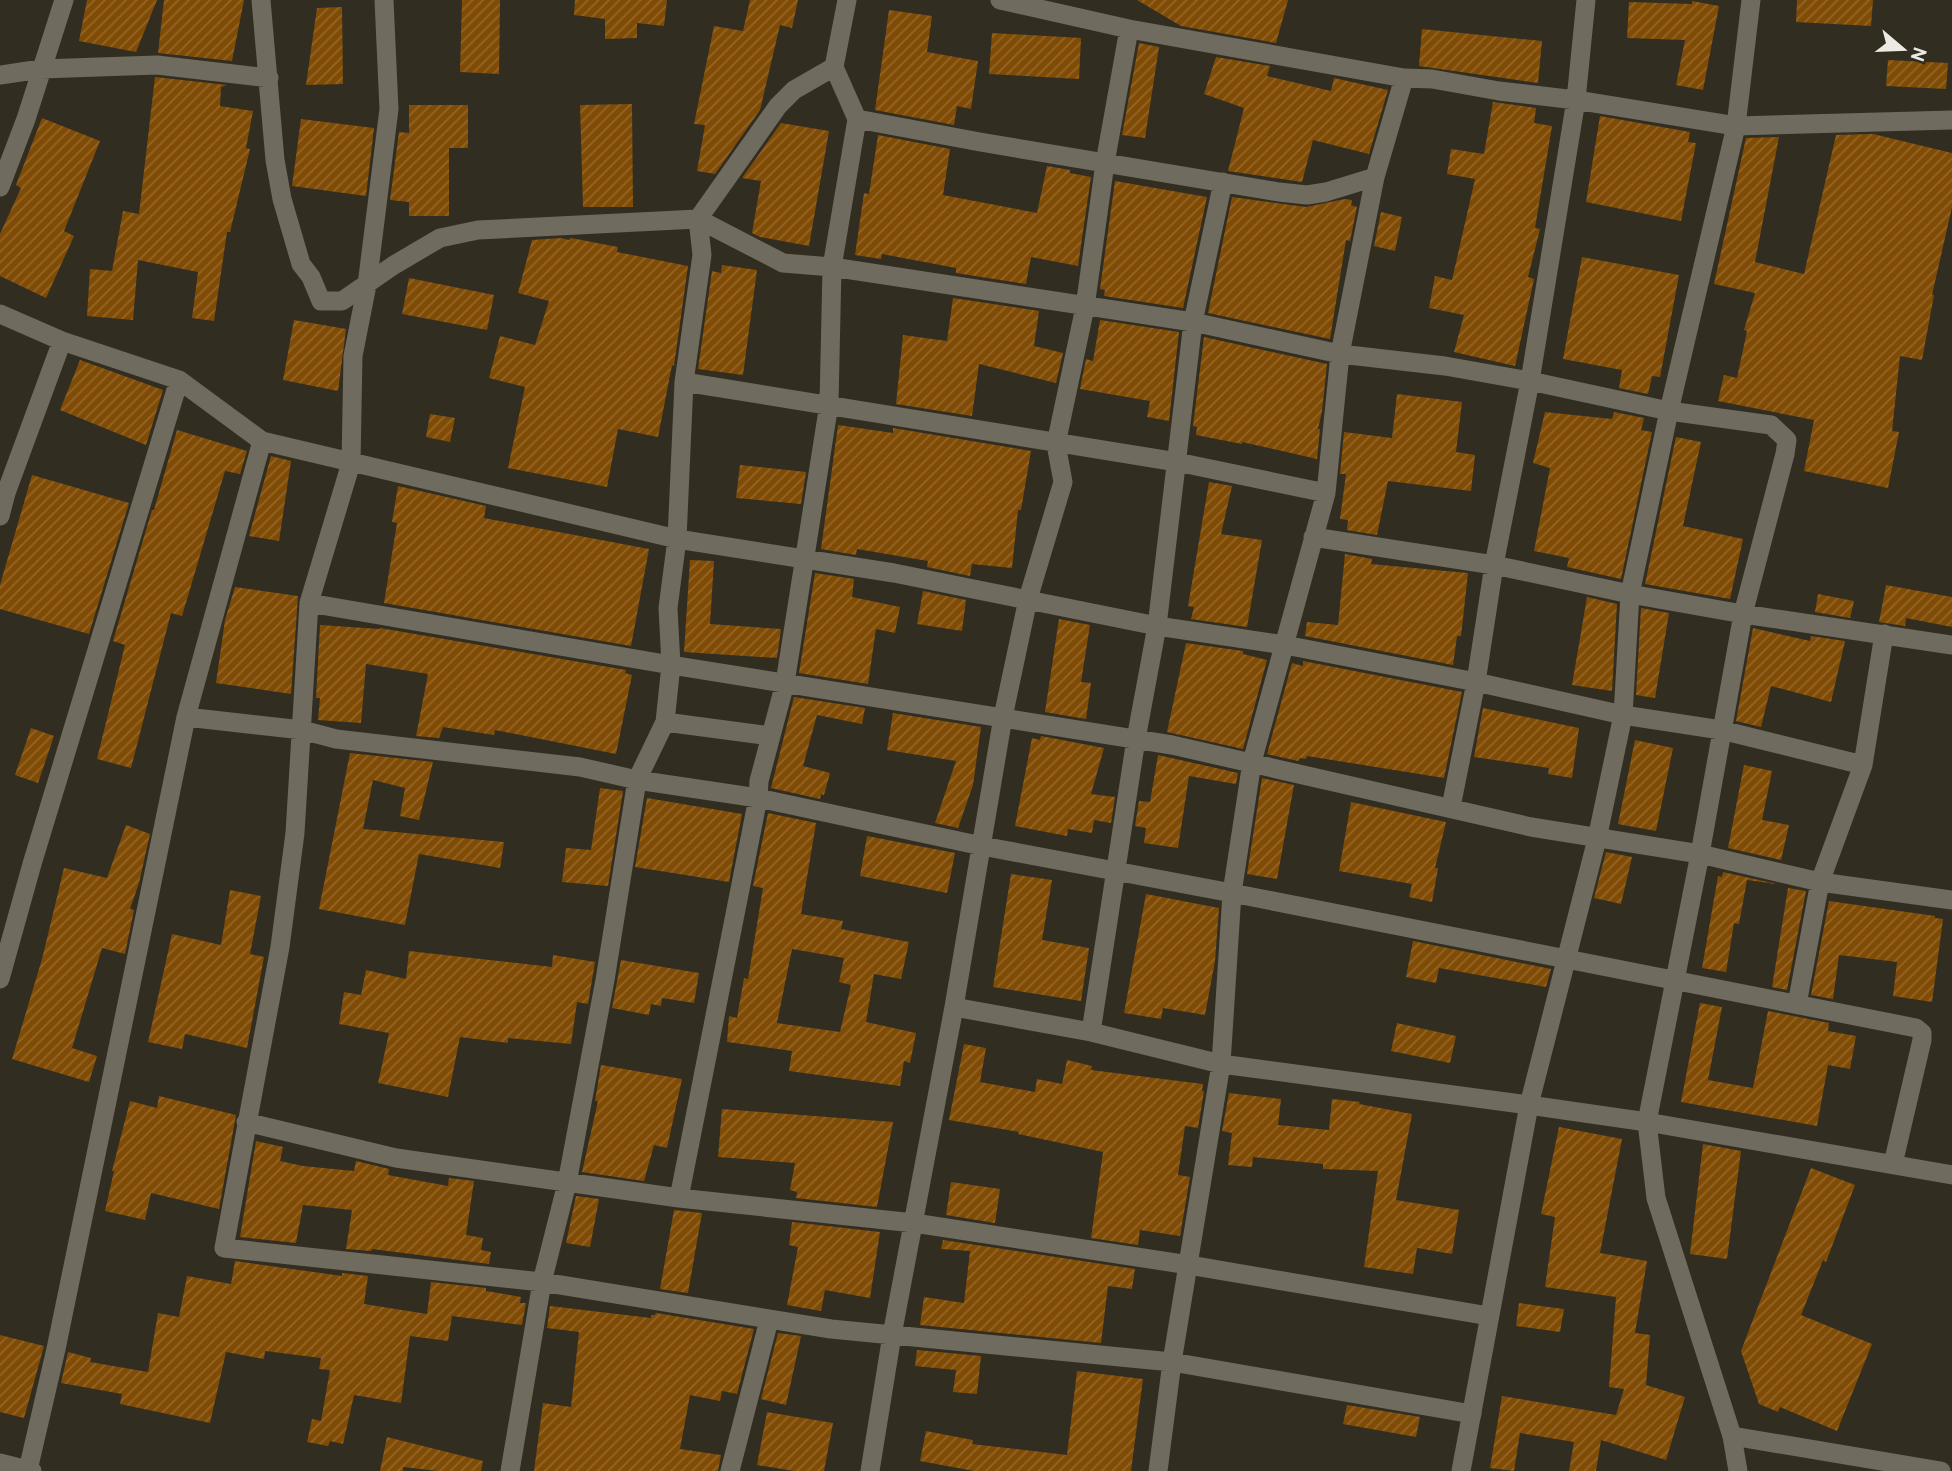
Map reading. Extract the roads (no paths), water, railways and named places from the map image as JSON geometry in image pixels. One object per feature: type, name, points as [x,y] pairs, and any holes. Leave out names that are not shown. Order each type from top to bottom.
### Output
[{"type":"street","points":[[0,187],[26,119],[64,0]]},
{"type":"street","points":[[261,0],[275,160],[282,199],[302,264],[311,276],[321,301],[342,301],[394,265],[440,238],[478,230],[698,219],[783,263],[832,267],[1193,322],[1340,354],[1445,366],[1531,381],[1669,411],[1771,425],[1787,440],[1743,614],[1700,854],[1647,1122],[1659,1210],[1732,1436],[1738,1471]]},
{"type":"street","points":[[384,0],[388,109],[367,285],[353,356],[351,463],[309,603],[295,833],[280,947],[224,1248],[542,1282],[769,1320],[892,1335],[1172,1362],[1472,1414]]},
{"type":"street","points":[[679,1198],[760,781],[785,683],[829,404],[832,267],[857,118],[834,67],[847,0]]},
{"type":"street","points":[[1000,0],[1129,29],[1404,78],[1432,79],[1736,126],[1952,120]]},
{"type":"street","points":[[1451,807],[1476,682],[1494,565],[1531,381],[1576,100],[1586,0]]},
{"type":"street","points":[[1461,1471],[1529,1105],[1597,839],[1623,715],[1630,594],[1669,411],[1736,126],[1751,0]]},
{"type":"street","points":[[870,1471],[892,1335],[954,1007],[1003,717],[1028,599],[1063,482],[1056,444],[1085,307],[1105,163],[1129,29]]},
{"type":"street","points":[[0,75],[41,69],[157,65],[269,78]]},
{"type":"street","points":[[510,1471],[542,1282],[567,1183],[605,980],[637,780],[665,722],[671,665],[668,608],[677,539],[684,382],[702,255],[698,219],[778,106],[794,90],[834,67]]},
{"type":"street","points":[[1158,1471],[1172,1362],[1221,1064],[1231,892],[1252,762],[1326,493],[1340,354],[1374,177],[1404,78]]},
{"type":"street","points":[[857,118],[1105,163],[1307,195],[1374,177]]},
{"type":"street","points":[[1091,1032],[1136,739],[1157,626],[1193,322],[1223,182]]},
{"type":"street","points":[[0,314],[62,341],[179,380],[262,441],[351,463],[677,539],[894,573],[1157,626],[1285,645],[1476,682],[1623,715],[1721,730],[1863,765]]},
{"type":"street","points":[[0,516],[62,341]]},
{"type":"street","points":[[0,979],[32,864],[179,380]]},
{"type":"street","points":[[684,382],[1177,462],[1326,493]]},
{"type":"street","points":[[0,1463],[30,1471],[186,717],[262,441]]},
{"type":"street","points":[[1313,537],[1494,565],[1630,594],[1743,614],[1952,645]]},
{"type":"street","points":[[309,603],[671,665],[1136,739],[1252,762],[1531,827],[1700,854],[1820,882],[1952,900]]},
{"type":"street","points":[[1797,1004],[1820,882],[1863,765],[1884,634]]},
{"type":"street","points":[[186,717],[302,730],[337,740],[580,767],[637,780],[758,798],[982,846],[1231,892],[1916,1028],[1922,1033],[1894,1164]]},
{"type":"street","points":[[665,722],[771,736]]},
{"type":"street","points":[[954,1007],[1091,1032],[1221,1064],[1647,1122],[1952,1175]]},
{"type":"street","points":[[246,1122],[396,1158],[679,1198],[914,1223],[1189,1265],[1489,1316]]},
{"type":"street","points":[[730,1471],[769,1320]]},
{"type":"street","points":[[1732,1436],[1941,1471]]}]
